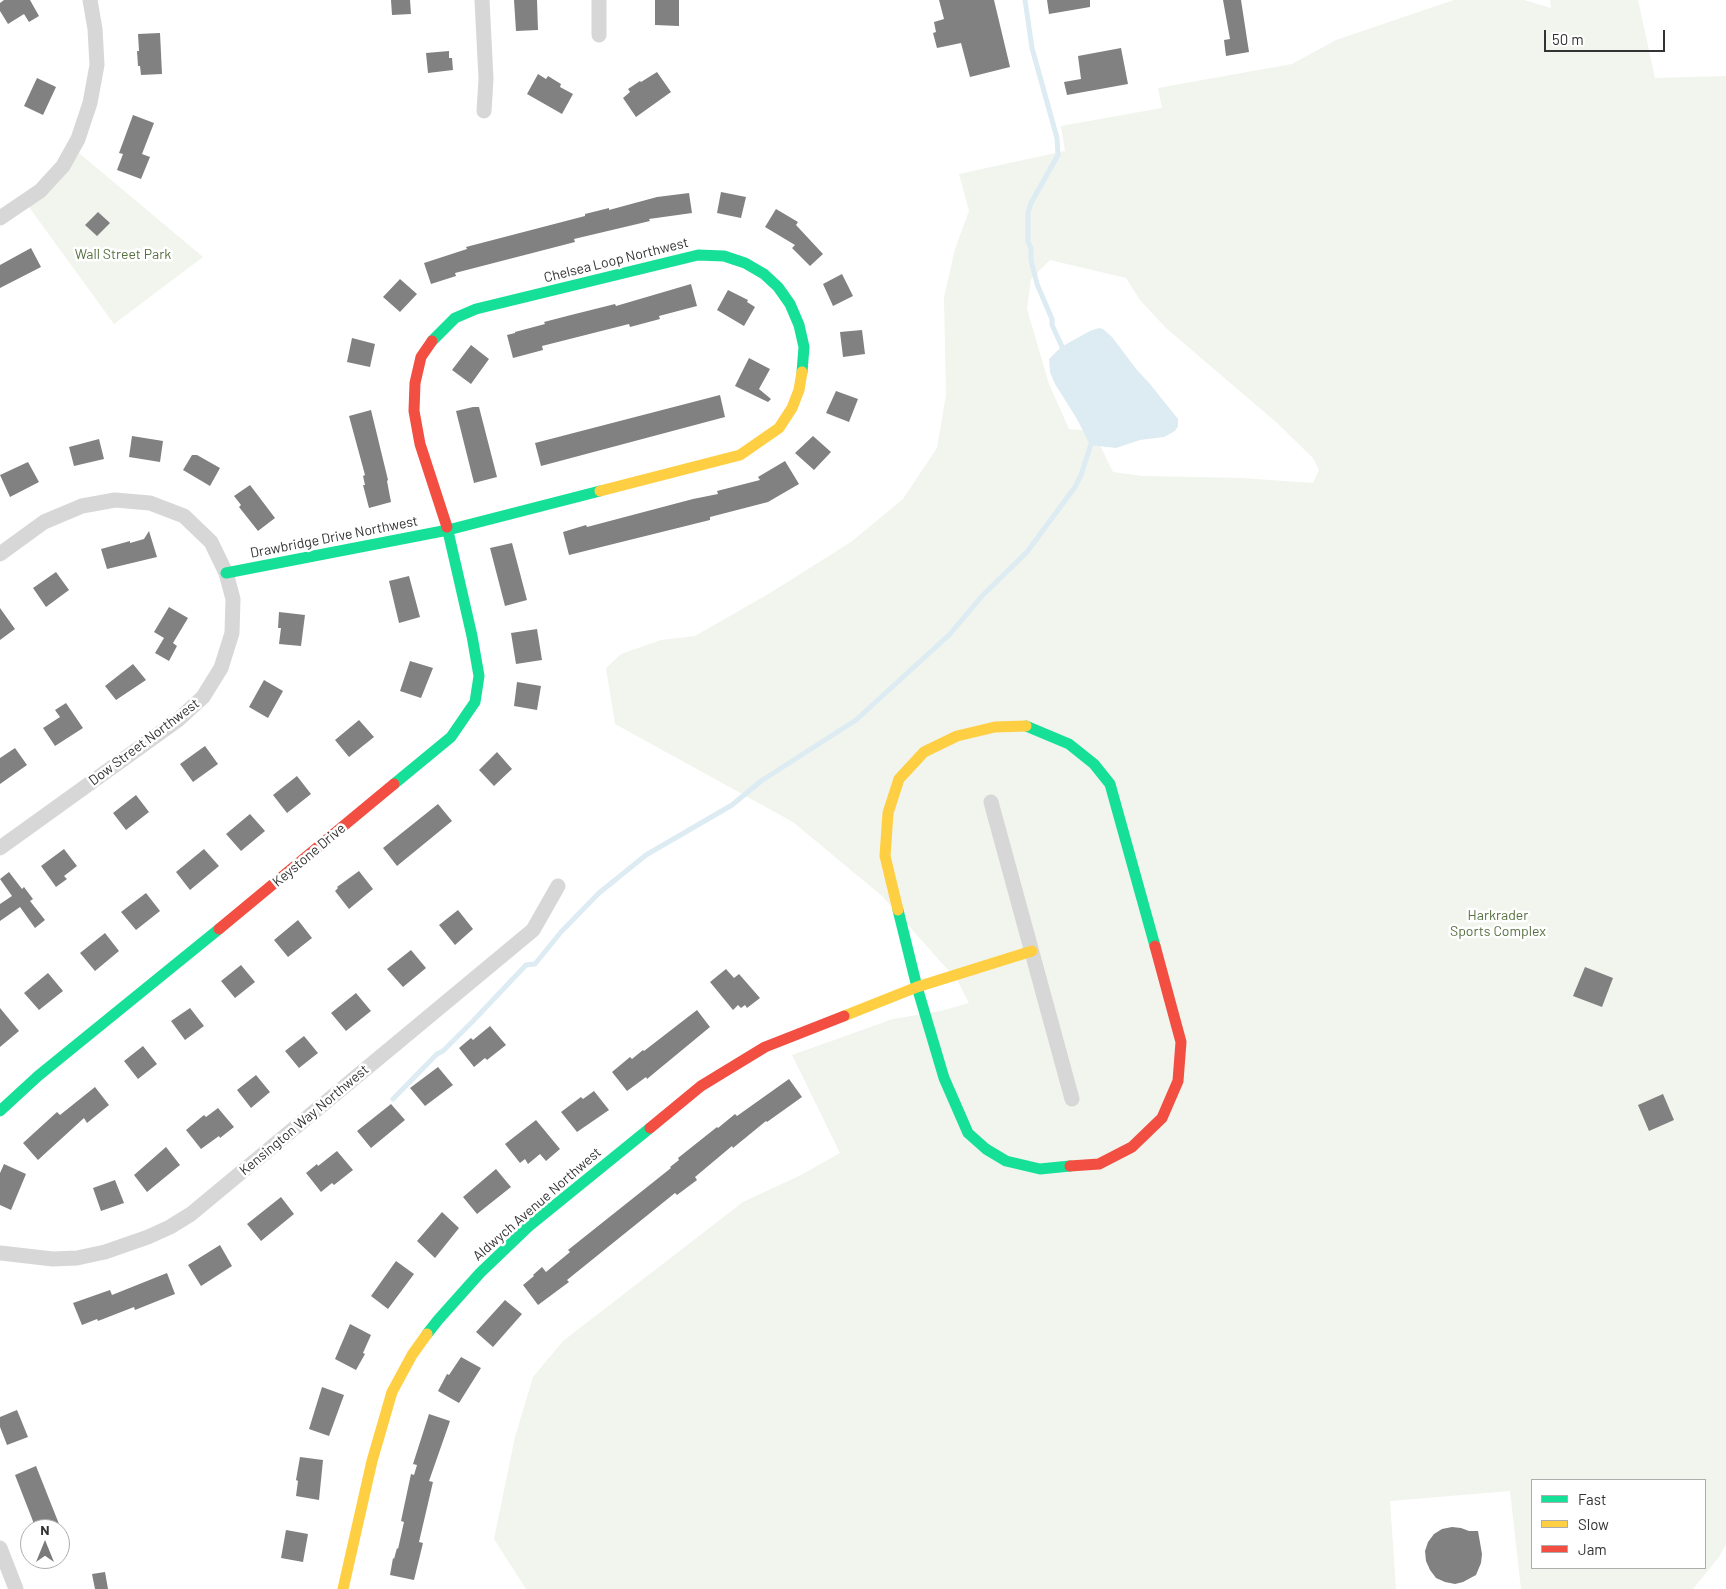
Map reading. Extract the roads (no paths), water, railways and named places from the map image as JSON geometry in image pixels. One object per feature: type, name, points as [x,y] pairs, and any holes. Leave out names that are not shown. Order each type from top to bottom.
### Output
[{"type":"street","points":[[0,218],[40,191],[63,166],[78,139],[90,103],[97,65],[95,29],[90,0]]},
{"type":"street","points":[[482,0],[486,79],[484,111]]},
{"type":"street","points":[[599,0],[599,34]]},
{"type":"street","name":"Chelsea Loop Northwest","points":[[698,255],[724,256],[745,263],[764,274],[778,287],[790,304],[799,325],[804,347],[799,390],[792,408],[779,428],[764,440],[740,454],[448,530],[420,444],[414,411],[415,383],[421,357],[435,336],[455,318],[476,309],[698,255]]},
{"type":"street","name":"Dow Street Northwest","points":[[0,554],[44,522],[82,506],[115,500],[150,503],[184,516],[211,542],[226,572],[233,599],[232,632],[221,668],[203,697],[178,720],[0,848]]},
{"type":"street","name":"Drawbridge Drive Northwest","points":[[226,572],[448,530]]},
{"type":"street","name":"Keystone Drive","points":[[0,1111],[38,1076],[285,875],[451,736],[475,702],[479,676],[448,530]]},
{"type":"street","points":[[1026,726],[1069,744],[1094,764],[1110,784],[1181,1042],[1178,1081],[1162,1118],[1132,1147],[1099,1164],[1040,1169],[1006,1161],[986,1149],[968,1133],[944,1078],[917,987],[885,856],[888,813],[899,779],[924,752],[957,736],[995,727],[1026,726]]},
{"type":"street","points":[[991,802],[1072,1100]]},
{"type":"street","name":"Kensington Way Northwest","points":[[0,1253],[53,1259],[77,1258],[105,1252],[148,1237],[192,1214],[533,930],[558,886]]},
{"type":"street","name":"Aldwych Avenue Northwest","points":[[343,1589],[372,1461],[392,1392],[412,1356],[438,1320],[480,1273],[528,1227],[702,1086],[765,1047],[917,987],[1032,951]]},
{"type":"street","points":[[0,1548],[16,1589]]},
{"type":"waterway","points":[[1025,0],[1032,48],[1057,138],[1058,155],[1031,203],[1028,213],[1028,242],[1031,248],[1031,260],[1037,284],[1064,351]]},
{"type":"waterway","points":[[393,1099],[437,1054],[443,1051],[473,1021],[526,965],[535,964],[561,932],[599,893],[646,855],[732,805],[761,781],[856,720],[950,634],[982,596],[1027,552],[1075,487],[1092,441]]},
{"type":"park label","name":"Wall Street Park","points":[[123,254]]},
{"type":"park label","name":"Harkrader Sports Complex","points":[[1498,924]]}]
